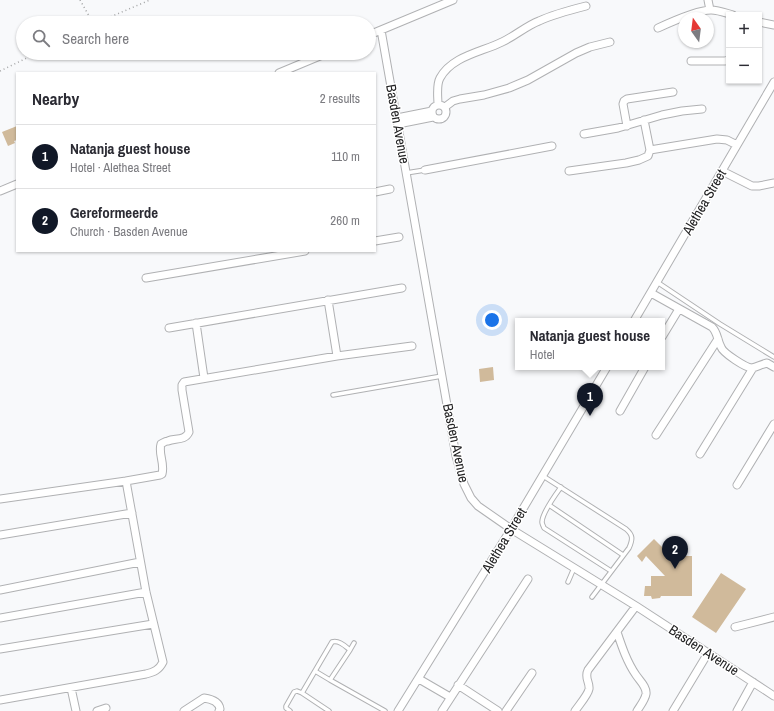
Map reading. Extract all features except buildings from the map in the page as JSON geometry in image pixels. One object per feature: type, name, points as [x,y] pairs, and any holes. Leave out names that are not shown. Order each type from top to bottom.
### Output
[{"type":"street","points":[[376,32],[453,0]]},
{"type":"street","points":[[708,0],[710,10]]},
{"type":"street","points":[[586,6],[538,21],[503,41],[460,59],[453,64],[438,82],[441,106],[447,111],[447,114],[445,118],[437,120],[433,114],[434,107],[441,106],[460,99],[484,95],[509,88],[528,80],[576,53],[590,47],[610,42]]},
{"type":"street","points":[[658,28],[684,17],[710,10],[726,14]]},
{"type":"street","points":[[762,23],[774,25]]},
{"type":"street","name":"Basden Avenue","points":[[381,30],[456,456],[464,484],[471,498],[478,506],[511,529],[636,606],[774,696]]},
{"type":"street","points":[[281,72],[310,60]]},
{"type":"street","points":[[691,61],[726,61]]},
{"type":"street","name":"Alethea Street","points":[[636,318],[774,82]]},
{"type":"street","points":[[626,126],[623,104],[624,101],[627,99],[673,92]]},
{"type":"street","points":[[584,134],[626,126],[662,115],[702,108]]},
{"type":"street","points":[[397,121],[433,114]]},
{"type":"street","points":[[569,171],[626,163],[648,156],[650,150],[644,120]]},
{"type":"street","points":[[650,150],[717,139],[727,140],[737,145]]},
{"type":"street","points":[[425,170],[552,146]]},
{"type":"street","points":[[722,171],[752,186],[774,183]]},
{"type":"street","points":[[0,191],[16,184]]},
{"type":"street","points":[[376,192],[390,189]]},
{"type":"street","points":[[376,240],[399,237]]},
{"type":"street","points":[[146,278],[294,252]]},
{"type":"street","points":[[169,328],[402,288]]},
{"type":"street","points":[[651,293],[712,327],[715,330],[721,348],[724,352],[747,367],[753,368],[767,363],[774,367]]},
{"type":"street","points":[[328,300],[337,356]]},
{"type":"street","points":[[665,332],[678,309]]},
{"type":"street","points":[[196,323],[204,378]]},
{"type":"street","points":[[656,435],[718,339]]},
{"type":"street","points":[[0,499],[159,476],[162,474],[163,466],[160,449],[161,444],[168,440],[184,438],[189,432],[182,390],[182,385],[184,382],[337,356],[412,346]]},
{"type":"street","points":[[700,454],[753,368]]},
{"type":"street","name":"Alethea Street","points":[[398,711],[511,529],[605,370]]},
{"type":"street","points":[[620,411],[643,370]]},
{"type":"street","points":[[737,485],[774,424]]},
{"type":"street","points":[[0,700],[155,672],[163,662],[146,592],[126,481]]},
{"type":"street","points":[[0,535],[132,512]]},
{"type":"street","points":[[0,590],[140,562]]},
{"type":"street","points":[[442,711],[528,579]]},
{"type":"street","points":[[0,618],[146,592]]},
{"type":"street","points":[[575,711],[588,692],[589,687],[586,674],[588,670],[636,606]]},
{"type":"street","points":[[735,627],[774,617]]},
{"type":"street","points":[[0,649],[153,624]]},
{"type":"street","points":[[617,632],[626,658],[645,688],[646,696],[637,711]]},
{"type":"street","points":[[673,711],[708,653]]},
{"type":"street","points":[[506,711],[532,672]]},
{"type":"street","points":[[419,679],[450,697]]},
{"type":"street","points":[[737,711],[753,682]]},
{"type":"street","points":[[458,685],[498,711]]},
{"type":"street","points":[[71,688],[76,711]]},
{"type":"street","points":[[184,711],[204,698],[210,699],[218,704],[220,707],[219,711]]},
{"type":"street","points":[[97,711],[106,708]]},
{"type":"lane","points":[[406,173],[425,170]]},
{"type":"lane","points":[[657,282],[720,324],[774,357]]},
{"type":"lane","points":[[332,395],[442,376]]},
{"type":"lane","points":[[543,476],[561,486],[630,532],[632,542],[592,597]]},
{"type":"lane","points":[[561,486],[543,518],[542,522],[544,528],[611,571]]},
{"type":"lane","points":[[549,505],[623,555]]},
{"type":"lane","points":[[568,582],[574,568]]},
{"type":"lane","points":[[302,693],[332,642],[338,641],[350,650]]},
{"type":"lane","points":[[330,680],[354,643]]},
{"type":"lane","points":[[315,671],[385,711]]},
{"type":"lane","points":[[290,711],[286,708],[286,706],[294,692],[297,691],[329,711]]},
{"type":"path","points":[[80,0],[90,16]]},
{"type":"path","points":[[112,16],[150,0]]},
{"type":"path","points":[[0,71],[23,60]]},
{"type":"place","name":"Natanja guest house","points":[[590,416]]},
{"type":"place","name":"Gereformeerde","points":[[675,569]]}]
